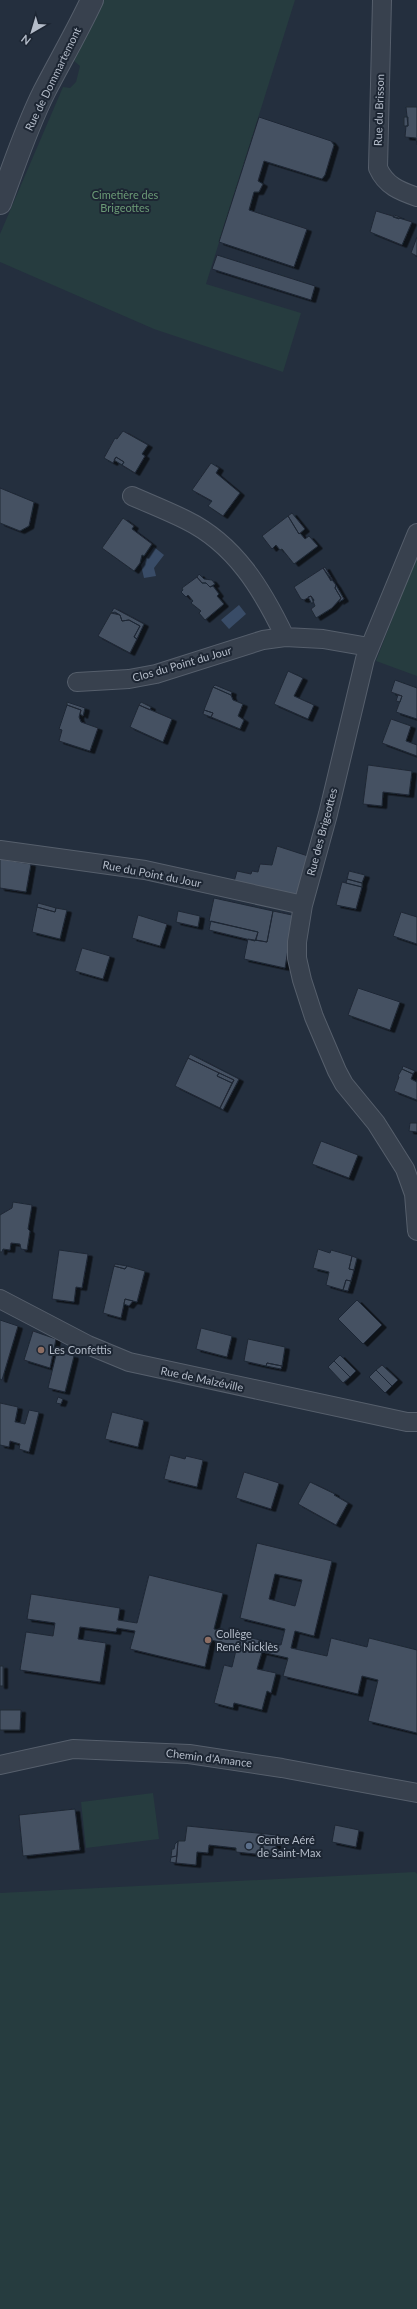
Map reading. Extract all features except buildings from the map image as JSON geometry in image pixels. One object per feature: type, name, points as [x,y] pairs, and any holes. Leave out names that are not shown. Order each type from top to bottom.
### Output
[{"type":"street","name":"Rue de Dommartemont","points":[[0,203],[4,181],[44,92],[71,45],[92,0]]},
{"type":"street","name":"Rue du Brisson","points":[[382,0],[378,168],[385,181],[391,186],[417,198]]},
{"type":"street","points":[[132,496],[186,520],[233,554],[268,601],[285,636]]},
{"type":"street","name":"Rue des Brigeottes","points":[[417,533],[369,647],[328,814],[303,906],[297,942],[297,958],[312,1010],[344,1084],[376,1123],[405,1169],[411,1182],[417,1231]]},
{"type":"street","name":"Clos du Point du Jour","points":[[77,682],[130,679],[156,674],[263,640],[285,636],[323,639],[369,647]]},
{"type":"street","name":"Rue du Point du Jour","points":[[0,850],[145,870],[303,906]]},
{"type":"street","name":"Rue de Malzéville","points":[[0,1298],[88,1345],[144,1366],[407,1422],[417,1422]]},
{"type":"street","name":"Chemin d'Amance","points":[[0,1765],[73,1749],[189,1754],[282,1768],[417,1793]]},
{"type":"green space","name":"Cimetière des Brigeottes","points":[[103,0],[295,0],[206,284],[301,313],[283,372],[154,329],[0,262],[0,234],[63,87],[70,88],[76,82],[80,66],[74,61]]},
{"type":"green space","points":[[417,555],[417,676],[376,661]]},
{"type":"green space","points":[[153,1793],[159,1839],[86,1848],[81,1802]]},
{"type":"green space","points":[[415,1872],[417,1874],[417,2309],[0,2309],[0,1893]]},
{"type":"water","points":[[154,547],[164,555],[154,568],[156,576],[144,578],[141,565]]},
{"type":"water","points":[[239,605],[246,614],[229,629],[221,620]]},
{"type":"place","name":"Les Confettis","points":[[41,1350]]},
{"type":"place","name":"Collège René Nicklès","points":[[208,1640]]},
{"type":"place","name":"Centre Aéré de Saint-Max","points":[[249,1846]]}]
